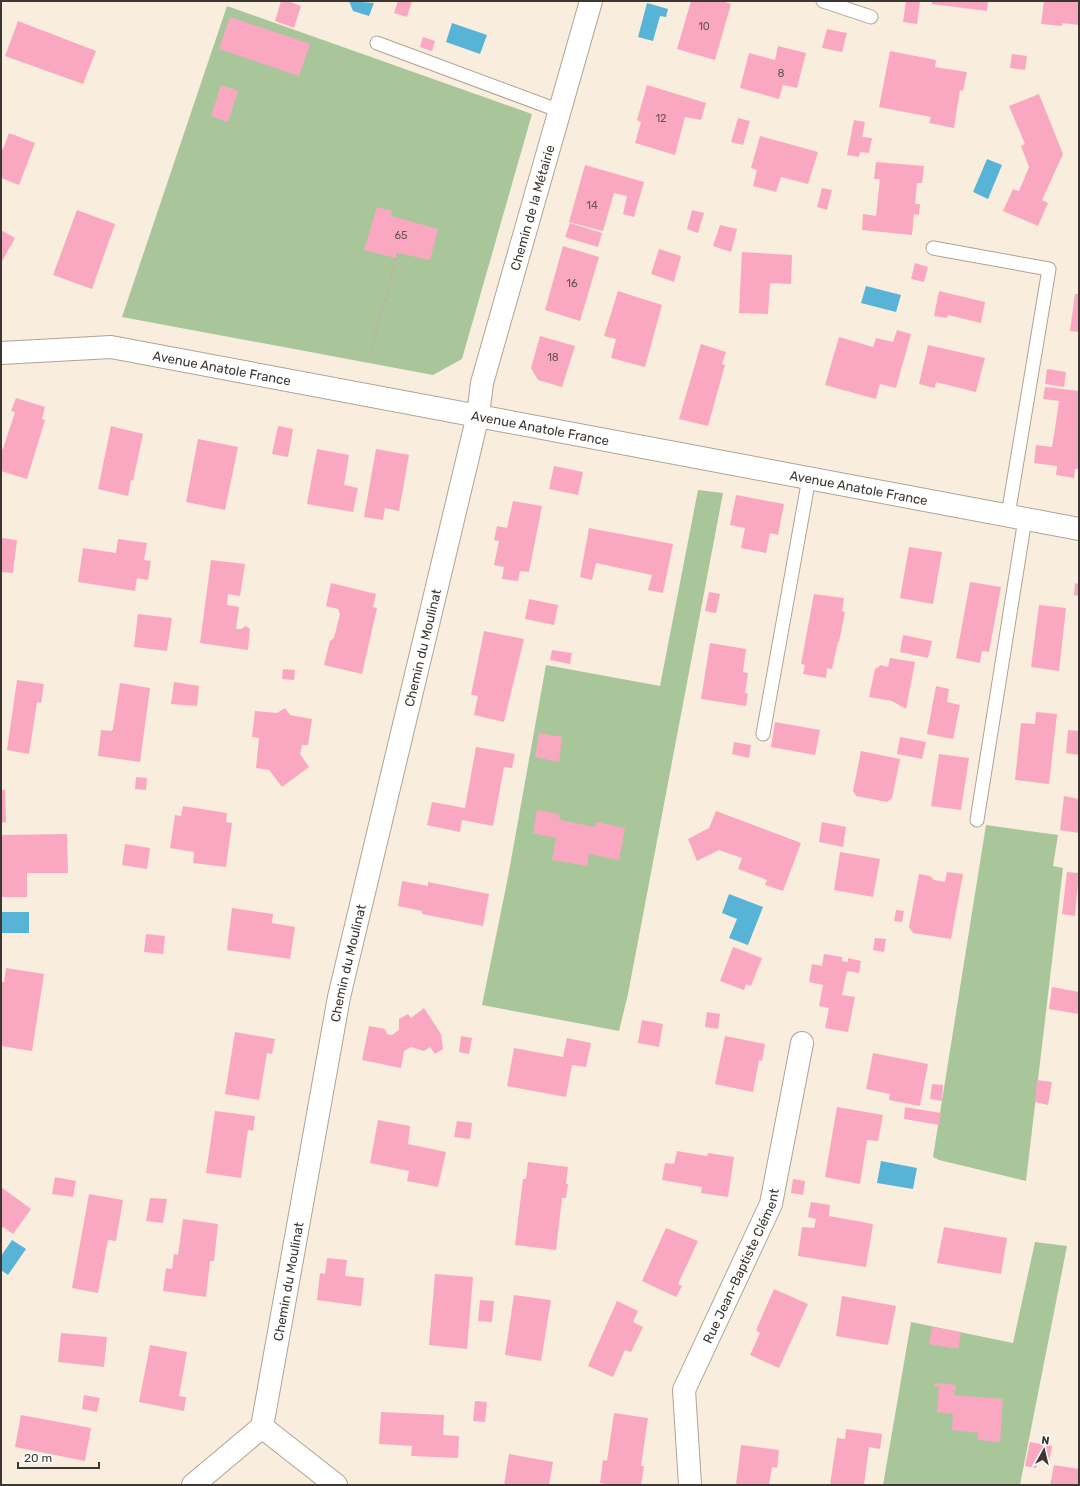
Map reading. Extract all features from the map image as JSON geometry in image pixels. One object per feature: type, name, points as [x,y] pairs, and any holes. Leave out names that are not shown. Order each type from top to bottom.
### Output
[{"type":"street","name":"Chemin de la Métairie","points":[[478,415],[482,383],[591,1]]},
{"type":"street","name":"Avenue Anatole France","points":[[1,353],[111,347],[1079,529]]},
{"type":"street","name":"Chemin du Moulinat","points":[[262,1427],[339,997],[478,415]]},
{"type":"street","name":"Rue Jean-Baptiste Clément","points":[[690,1485],[684,1390],[771,1204],[802,1043]]},
{"type":"street","points":[[193,1485],[262,1427],[336,1485]]},
{"type":"lane","points":[[823,1],[871,17]]},
{"type":"lane","points":[[377,43],[560,111]]},
{"type":"lane","points":[[933,248],[1049,269],[977,820]]},
{"type":"lane","points":[[763,734],[809,478]]},
{"type":"path","points":[[370,354],[398,252]]},
{"type":"green space","points":[[227,6],[532,114],[462,359],[433,375],[122,317]]},
{"type":"green space","points":[[698,490],[723,493],[628,994],[619,1031],[482,1005],[508,877],[546,665],[660,686]]},
{"type":"green space","points":[[986,825],[1058,835],[1053,866],[1063,868],[1026,1181],[939,1160],[933,1157]]},
{"type":"green space","points":[[1035,1242],[1067,1246],[1020,1485],[883,1485],[911,1322],[1013,1343]]},
{"type":"water","points":[[349,1],[374,3],[369,16],[353,11]]},
{"type":"water","points":[[647,3],[668,9],[666,17],[660,16],[653,41],[638,37]]},
{"type":"water","points":[[452,23],[487,35],[480,54],[446,42]]},
{"type":"water","points":[[987,159],[1002,165],[988,199],[973,192]]},
{"type":"water","points":[[866,286],[901,295],[896,312],[861,303]]},
{"type":"water","points":[[729,894],[763,907],[748,945],[729,938],[737,919],[722,913]]},
{"type":"water","points":[[1,912],[29,912],[29,933],[1,933]]},
{"type":"water","points":[[881,1161],[917,1168],[913,1189],[877,1183]]},
{"type":"water","points":[[12,1240],[26,1249],[8,1275],[1,1270],[1,1256]]},
{"type":"building","points":[[281,1],[288,1],[301,6],[294,28],[275,21]]},
{"type":"building","points":[[398,1],[412,1],[407,17],[394,13]]},
{"type":"building","points":[[691,1],[722,1],[731,4],[715,60],[677,49]]},
{"type":"building","points":[[906,1],[920,2],[917,24],[903,22]]},
{"type":"building","points":[[932,1],[988,1],[987,11],[932,4]]},
{"type":"building","points":[[1044,1],[1079,1],[1079,25],[1062,23],[1062,26],[1041,24]]},
{"type":"building","points":[[230,17],[310,44],[299,76],[219,49]]},
{"type":"building","points":[[18,21],[96,51],[83,84],[5,56]]},
{"type":"building","points":[[827,29],[847,33],[842,52],[822,48]]},
{"type":"building","points":[[423,37],[435,41],[432,51],[420,47]]},
{"type":"building","points":[[778,46],[806,53],[797,88],[783,85],[779,99],[740,88],[749,53],[775,60]]},
{"type":"building","points":[[890,51],[936,60],[935,67],[967,72],[963,91],[960,90],[954,128],[929,123],[931,117],[879,107]]},
{"type":"building","points":[[1012,54],[1027,56],[1025,70],[1010,68]]},
{"type":"building","points":[[221,85],[238,91],[228,122],[211,116]]},
{"type":"building","points":[[647,85],[706,103],[701,120],[685,117],[675,155],[635,143],[641,122],[637,120]]},
{"type":"building","points":[[1039,94],[1063,154],[1042,200],[1048,203],[1038,226],[1003,211],[1013,189],[1019,191],[1029,167],[1021,146],[1025,144],[1009,106]]},
{"type":"building","points":[[738,118],[750,121],[743,145],[731,142]]},
{"type":"building","points":[[854,120],[865,122],[862,137],[872,138],[869,153],[860,152],[859,157],[847,155]]},
{"type":"building","points":[[9,133],[35,143],[19,185],[1,178],[1,148],[3,149]]},
{"type":"building","points":[[760,136],[818,152],[808,184],[781,177],[776,192],[753,186],[757,170],[751,168]]},
{"type":"building","points":[[876,162],[924,166],[922,183],[917,183],[915,204],[920,204],[919,215],[914,214],[912,235],[862,230],[863,214],[876,216],[880,179],[874,179]]},
{"type":"building","points":[[585,165],[644,182],[634,217],[623,214],[627,196],[614,193],[603,231],[569,222]]},
{"type":"building","points":[[822,188],[832,190],[827,210],[817,207]]},
{"type":"building","points":[[377,207],[392,211],[391,216],[438,229],[430,260],[398,253],[396,258],[364,250]]},
{"type":"building","points":[[77,210],[115,224],[92,289],[53,275]]},
{"type":"building","points":[[692,210],[704,213],[698,233],[687,229]]},
{"type":"building","points":[[570,223],[602,233],[598,247],[565,237]]},
{"type":"building","points":[[720,225],[737,229],[731,252],[713,246]]},
{"type":"building","points":[[1,230],[15,238],[1,263]]},
{"type":"building","points":[[563,246],[599,257],[580,321],[545,310]]},
{"type":"building","points":[[659,249],[681,256],[674,282],[651,274]]},
{"type":"building","points":[[742,252],[792,255],[791,284],[770,283],[768,314],[739,313]]},
{"type":"building","points":[[915,263],[928,267],[924,282],[911,279]]},
{"type":"building","points":[[618,291],[662,305],[645,367],[611,358],[616,339],[604,336]]},
{"type":"building","points":[[939,291],[985,302],[981,323],[948,315],[947,318],[934,316]]},
{"type":"building","points":[[1075,294],[1079,294],[1079,332],[1070,331]]},
{"type":"building","points":[[897,330],[911,334],[896,388],[880,384],[876,399],[825,385],[839,337],[873,347],[876,338],[893,342]]},
{"type":"building","points":[[540,336],[575,346],[562,387],[538,380],[531,368]]},
{"type":"building","points":[[701,344],[726,352],[722,364],[725,365],[708,426],[679,419]]},
{"type":"building","points":[[928,345],[985,358],[976,392],[936,382],[935,388],[919,384]]},
{"type":"building","points":[[1047,369],[1066,372],[1064,387],[1045,384]]},
{"type":"building","points":[[1045,387],[1079,391],[1079,465],[1078,469],[1075,469],[1074,478],[1056,475],[1057,466],[1034,463],[1036,445],[1052,447],[1059,401],[1043,399]]},
{"type":"building","points":[[16,398],[45,407],[42,419],[45,420],[27,479],[1,471],[1,448],[3,449],[15,412],[11,411]]},
{"type":"building","points":[[111,426],[143,434],[133,481],[131,480],[128,496],[98,489]]},
{"type":"building","points":[[278,426],[293,429],[288,457],[272,454]]},
{"type":"building","points":[[198,439],[238,447],[225,510],[186,502]]},
{"type":"building","points":[[317,449],[349,455],[344,485],[358,488],[353,512],[307,504]]},
{"type":"building","points":[[376,449],[409,455],[399,511],[385,508],[383,520],[364,517]]},
{"type":"building","points":[[554,466],[583,472],[578,495],[549,489]]},
{"type":"building","points":[[736,495],[784,504],[778,535],[770,533],[766,553],[741,548],[745,528],[730,525]]},
{"type":"building","points":[[513,501],[542,506],[529,572],[520,571],[518,581],[502,579],[504,567],[494,565],[499,541],[494,540],[497,526],[507,528]]},
{"type":"building","points":[[589,528],[673,544],[663,593],[648,590],[652,575],[596,563],[592,580],[580,577]]},
{"type":"building","points":[[1,538],[17,540],[13,573],[1,572]]},
{"type":"building","points":[[118,539],[147,543],[144,560],[151,561],[148,580],[137,578],[135,591],[78,582],[83,548],[116,553]]},
{"type":"building","points":[[909,547],[942,552],[933,604],[900,598]]},
{"type":"building","points":[[211,560],[245,564],[240,596],[228,594],[227,605],[239,607],[236,629],[241,629],[246,626],[250,629],[248,650],[200,643]]},
{"type":"building","points":[[970,582],[1001,587],[989,652],[982,651],[980,663],[956,658]]},
{"type":"building","points":[[331,583],[376,594],[373,607],[377,608],[362,674],[324,665],[330,641],[334,638],[340,614],[338,609],[326,606]]},
{"type":"building","points":[[1075,583],[1079,584],[1079,596],[1074,595]]},
{"type":"building","points":[[709,592],[720,594],[716,613],[705,611]]},
{"type":"building","points":[[814,594],[844,598],[842,611],[845,612],[839,642],[832,669],[827,668],[826,678],[803,674],[805,665],[801,664]]},
{"type":"building","points":[[529,599],[558,605],[554,625],[525,619]]},
{"type":"building","points":[[1039,605],[1066,608],[1059,671],[1031,667]]},
{"type":"building","points":[[138,614],[172,618],[167,651],[134,647]]},
{"type":"building","points":[[484,631],[524,639],[504,722],[474,715],[478,696],[471,695]]},
{"type":"building","points":[[903,635],[932,641],[928,658],[900,652]]},
{"type":"building","points":[[710,643],[746,649],[743,672],[748,673],[745,693],[748,694],[746,706],[701,699]]},
{"type":"building","points":[[552,650],[572,653],[570,664],[550,660]]},
{"type":"building","points":[[890,658],[915,662],[906,709],[892,701],[869,697],[875,669],[881,665],[888,667]]},
{"type":"building","points":[[283,669],[295,670],[294,680],[282,679]]},
{"type":"building","points":[[17,680],[44,684],[41,703],[37,702],[29,754],[7,750]]},
{"type":"building","points":[[174,682],[199,686],[197,706],[171,704]]},
{"type":"building","points":[[120,683],[150,688],[140,762],[98,756],[101,730],[111,731],[113,729]]},
{"type":"building","points":[[936,686],[949,689],[947,702],[960,705],[953,739],[927,734]]},
{"type":"building","points":[[285,708],[290,715],[312,719],[308,745],[302,745],[300,754],[309,767],[282,787],[269,770],[256,768],[259,738],[252,737],[255,711],[277,713]]},
{"type":"building","points":[[1036,712],[1057,714],[1049,784],[1015,780],[1021,723],[1035,724]]},
{"type":"building","points":[[775,722],[820,730],[815,755],[771,747]]},
{"type":"building","points":[[1068,730],[1079,731],[1079,755],[1066,753]]},
{"type":"building","points":[[539,733],[562,737],[559,762],[535,757]]},
{"type":"building","points":[[900,737],[926,742],[922,759],[897,754]]},
{"type":"building","points":[[734,742],[751,745],[749,758],[732,754]]},
{"type":"building","points":[[476,747],[515,754],[512,768],[504,767],[493,826],[462,820],[460,832],[427,825],[432,802],[465,808]]},
{"type":"building","points":[[861,751],[900,759],[892,798],[887,802],[856,796],[853,791]]},
{"type":"building","points":[[939,754],[969,758],[961,810],[931,806]]},
{"type":"building","points":[[136,777],[147,778],[146,790],[135,789]]},
{"type":"building","points":[[1,790],[5,790],[6,822],[1,823]]},
{"type":"building","points":[[1064,796],[1079,799],[1079,833],[1060,830]]},
{"type":"building","points":[[183,806],[227,813],[226,822],[232,823],[226,867],[193,863],[194,852],[170,848],[175,815],[181,816]]},
{"type":"building","points":[[537,810],[559,814],[560,820],[595,827],[596,822],[625,828],[619,860],[589,854],[587,866],[552,860],[556,838],[533,833]]},
{"type":"building","points":[[716,811],[801,843],[783,891],[765,885],[767,880],[738,869],[742,858],[719,850],[697,861],[688,839],[709,828]]},
{"type":"building","points":[[822,822],[846,827],[843,847],[819,842]]},
{"type":"building","points":[[67,834],[68,873],[27,873],[27,897],[1,897],[1,835]]},
{"type":"building","points":[[125,844],[150,848],[147,869],[122,865]]},
{"type":"building","points":[[840,852],[880,859],[873,897],[834,890]]},
{"type":"building","points":[[947,872],[963,874],[951,939],[913,933],[909,927],[919,874],[930,876],[934,880],[945,882]]},
{"type":"building","points":[[1067,872],[1079,873],[1075,916],[1062,914]]},
{"type":"building","points":[[402,881],[428,886],[428,882],[489,894],[483,926],[422,914],[422,911],[398,906]]},
{"type":"building","points":[[232,908],[273,914],[272,923],[295,927],[290,959],[227,950]]},
{"type":"building","points":[[896,910],[904,911],[902,922],[894,921]]},
{"type":"building","points":[[146,934],[165,936],[163,954],[144,952]]},
{"type":"building","points":[[875,938],[886,939],[884,952],[873,950]]},
{"type":"building","points":[[733,947],[762,958],[751,986],[746,984],[744,990],[720,981]]},
{"type":"building","points":[[824,954],[842,957],[842,961],[848,962],[848,958],[861,961],[859,973],[847,971],[842,995],[855,997],[848,1032],[825,1028],[829,1008],[819,1006],[823,985],[809,982],[812,964],[822,966]]},
{"type":"building","points":[[6,968],[44,974],[32,1051],[1,1046],[1,982],[4,982]]},
{"type":"building","points":[[1052,987],[1079,992],[1079,1014],[1049,1009]]},
{"type":"building","points":[[424,1008],[441,1034],[443,1049],[435,1054],[430,1047],[424,1051],[411,1047],[404,1051],[401,1068],[362,1060],[369,1026],[385,1029],[387,1034],[392,1035],[399,1030],[399,1019],[408,1014],[411,1018]]},
{"type":"building","points":[[707,1012],[720,1014],[718,1029],[705,1027]]},
{"type":"building","points":[[642,1020],[663,1024],[659,1047],[638,1043]]},
{"type":"building","points":[[235,1032],[275,1039],[272,1054],[267,1053],[259,1100],[225,1094]]},
{"type":"building","points":[[461,1036],[472,1038],[469,1054],[459,1052]]},
{"type":"building","points":[[725,1036],[765,1044],[762,1061],[759,1060],[753,1092],[715,1084]]},
{"type":"building","points":[[567,1038],[591,1043],[586,1067],[572,1065],[566,1097],[507,1086],[514,1048],[563,1057]]},
{"type":"building","points":[[873,1053],[928,1064],[920,1106],[889,1100],[890,1094],[866,1089]]},
{"type":"building","points":[[1037,1080],[1052,1082],[1048,1105],[1035,1102]]},
{"type":"building","points":[[932,1084],[943,1085],[942,1101],[930,1099]]},
{"type":"building","points":[[837,1107],[883,1115],[878,1141],[867,1140],[860,1184],[825,1177]]},
{"type":"building","points":[[905,1107],[941,1113],[939,1125],[904,1119]]},
{"type":"building","points":[[215,1111],[255,1116],[253,1131],[248,1130],[241,1178],[206,1173]]},
{"type":"building","points":[[378,1120],[410,1126],[408,1144],[446,1152],[438,1187],[407,1181],[409,1171],[370,1163]]},
{"type":"building","points":[[457,1121],[472,1123],[470,1139],[454,1137]]},
{"type":"building","points":[[677,1151],[707,1156],[708,1153],[734,1157],[728,1197],[701,1193],[702,1187],[662,1180],[665,1163],[674,1164]]},
{"type":"building","points":[[528,1162],[568,1167],[566,1198],[562,1198],[556,1250],[515,1245],[523,1179],[526,1179]]},
{"type":"building","points":[[55,1177],[76,1181],[73,1197],[52,1194]]},
{"type":"building","points":[[793,1179],[805,1181],[803,1195],[791,1193]]},
{"type":"building","points":[[1,1187],[31,1209],[13,1234],[3,1227],[1,1229]]},
{"type":"building","points":[[89,1194],[123,1200],[116,1241],[108,1240],[98,1293],[72,1288]]},
{"type":"building","points":[[150,1198],[167,1199],[163,1223],[146,1221]]},
{"type":"building","points":[[811,1202],[830,1205],[829,1216],[873,1224],[866,1267],[798,1256],[802,1227],[814,1228],[816,1219],[808,1217]]},
{"type":"building","points":[[183,1219],[218,1224],[214,1261],[210,1261],[206,1297],[163,1291],[166,1268],[172,1269],[174,1254],[178,1255]]},
{"type":"building","points":[[944,1227],[1007,1238],[1001,1274],[937,1263]]},
{"type":"building","points":[[666,1228],[698,1241],[678,1284],[682,1286],[676,1297],[642,1281]]},
{"type":"building","points":[[327,1258],[347,1260],[345,1276],[364,1278],[361,1306],[317,1300],[320,1273],[325,1274]]},
{"type":"building","points":[[435,1274],[473,1277],[467,1349],[429,1345]]},
{"type":"building","points":[[774,1289],[808,1304],[779,1368],[750,1355],[760,1333],[756,1330]]},
{"type":"building","points":[[514,1295],[551,1300],[541,1361],[505,1355]]},
{"type":"building","points":[[842,1296],[896,1306],[888,1345],[836,1336]]},
{"type":"building","points":[[480,1300],[494,1301],[492,1322],[478,1321]]},
{"type":"building","points":[[617,1301],[638,1311],[633,1322],[643,1327],[631,1352],[625,1350],[613,1377],[588,1366]]},
{"type":"building","points":[[932,1327],[961,1332],[958,1349],[929,1344]]},
{"type":"building","points":[[61,1333],[107,1337],[104,1367],[58,1362]]},
{"type":"building","points":[[150,1345],[187,1352],[179,1396],[186,1397],[184,1411],[139,1402]]},
{"type":"building","points":[[935,1383],[956,1385],[954,1395],[1003,1399],[1000,1442],[978,1440],[978,1433],[952,1430],[953,1414],[937,1412],[939,1387],[934,1386]]},
{"type":"building","points":[[84,1395],[100,1398],[97,1412],[82,1409]]},
{"type":"building","points":[[475,1401],[487,1402],[485,1422],[473,1421]]},
{"type":"building","points":[[381,1412],[444,1415],[443,1435],[459,1436],[458,1458],[411,1456],[412,1446],[379,1444]]},
{"type":"building","points":[[614,1413],[648,1418],[641,1466],[644,1466],[641,1485],[615,1485],[600,1483],[603,1460],[607,1461]]},
{"type":"building","points":[[21,1415],[91,1428],[85,1461],[15,1447]]},
{"type":"building","points":[[846,1429],[882,1434],[880,1449],[869,1447],[864,1485],[830,1485],[837,1438],[845,1439]]},
{"type":"building","points":[[1030,1442],[1052,1446],[1049,1462],[1038,1460],[1036,1468],[1025,1466]]},
{"type":"building","points":[[741,1445],[779,1450],[777,1468],[772,1467],[769,1485],[736,1485]]},
{"type":"building","points":[[509,1454],[553,1462],[549,1485],[504,1485]]},
{"type":"building","points":[[1054,1465],[1079,1469],[1079,1485],[1050,1485]]}]
